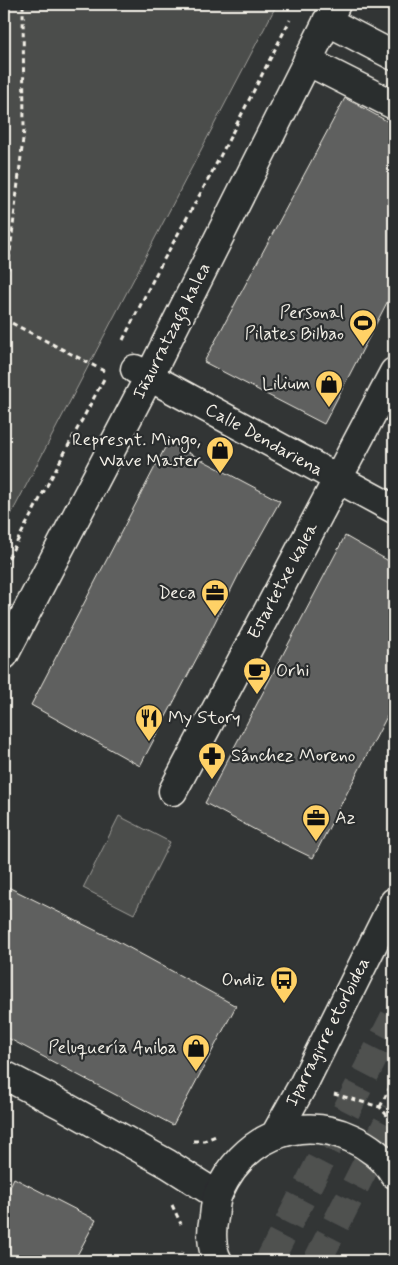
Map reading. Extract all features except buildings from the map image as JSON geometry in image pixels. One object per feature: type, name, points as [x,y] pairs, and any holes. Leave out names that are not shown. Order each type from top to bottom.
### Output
[{"type":"street","points":[[331,12],[394,56]]},
{"type":"street","name":"Iñaurratzaga kalea","points":[[4,655],[142,373],[331,12]]},
{"type":"street","points":[[307,61],[394,105]]},
{"type":"street","name":"Estartetxe kalea","points":[[173,791],[394,372]]},
{"type":"street","name":"Calle Dendariena","points":[[142,373],[337,480],[394,509]]},
{"type":"street","name":"Iparragirre etorbidea","points":[[275,1135],[304,1083],[394,902]]},
{"type":"street","points":[[4,1075],[168,1164],[217,1195]]},
{"type":"street","points":[[216,1260],[212,1229],[217,1195],[236,1162],[255,1145],[275,1135],[300,1128],[335,1131],[368,1146],[394,1174]]},
{"type":"path","points":[[4,305],[24,130],[23,4]]},
{"type":"path","points":[[122,342],[158,270],[214,170],[291,19]]},
{"type":"path","points":[[4,319],[107,373],[4,566]]},
{"type":"path","points":[[380,1107],[394,1079]]},
{"type":"path","points":[[333,1094],[380,1107],[394,1124]]},
{"type":"path","points":[[170,1202],[181,1225]]},
{"type":"path","points":[[179,1261],[184,1244]]},
{"type":"shaded area","points":[[4,4],[277,4],[4,528]]},
{"type":"shaded area","points":[[119,816],[170,842],[134,914],[83,888]]},
{"type":"tunnel","points":[[269,1261],[394,1018]]},
{"type":"tunnel","points":[[317,1261],[394,1110]]},
{"type":"place","name":"Personal Pilates Bilbao","points":[[363,347]]},
{"type":"place","name":"Lilium","points":[[329,408]]},
{"type":"place","name":"Represnt. Mingo, Wave Master","points":[[220,474]]},
{"type":"place","name":"Deca","points":[[215,617]]},
{"type":"place","name":"Orhi","points":[[257,695]]},
{"type":"place","name":"My Story","points":[[149,742]]},
{"type":"place","name":"Sánchez Moreno","points":[[212,780]]},
{"type":"place","name":"Az","points":[[316,842]]},
{"type":"place","name":"Ondiz","points":[[284,1004]]},
{"type":"place","name":"Peluquería Aniba","points":[[196,1072]]}]
